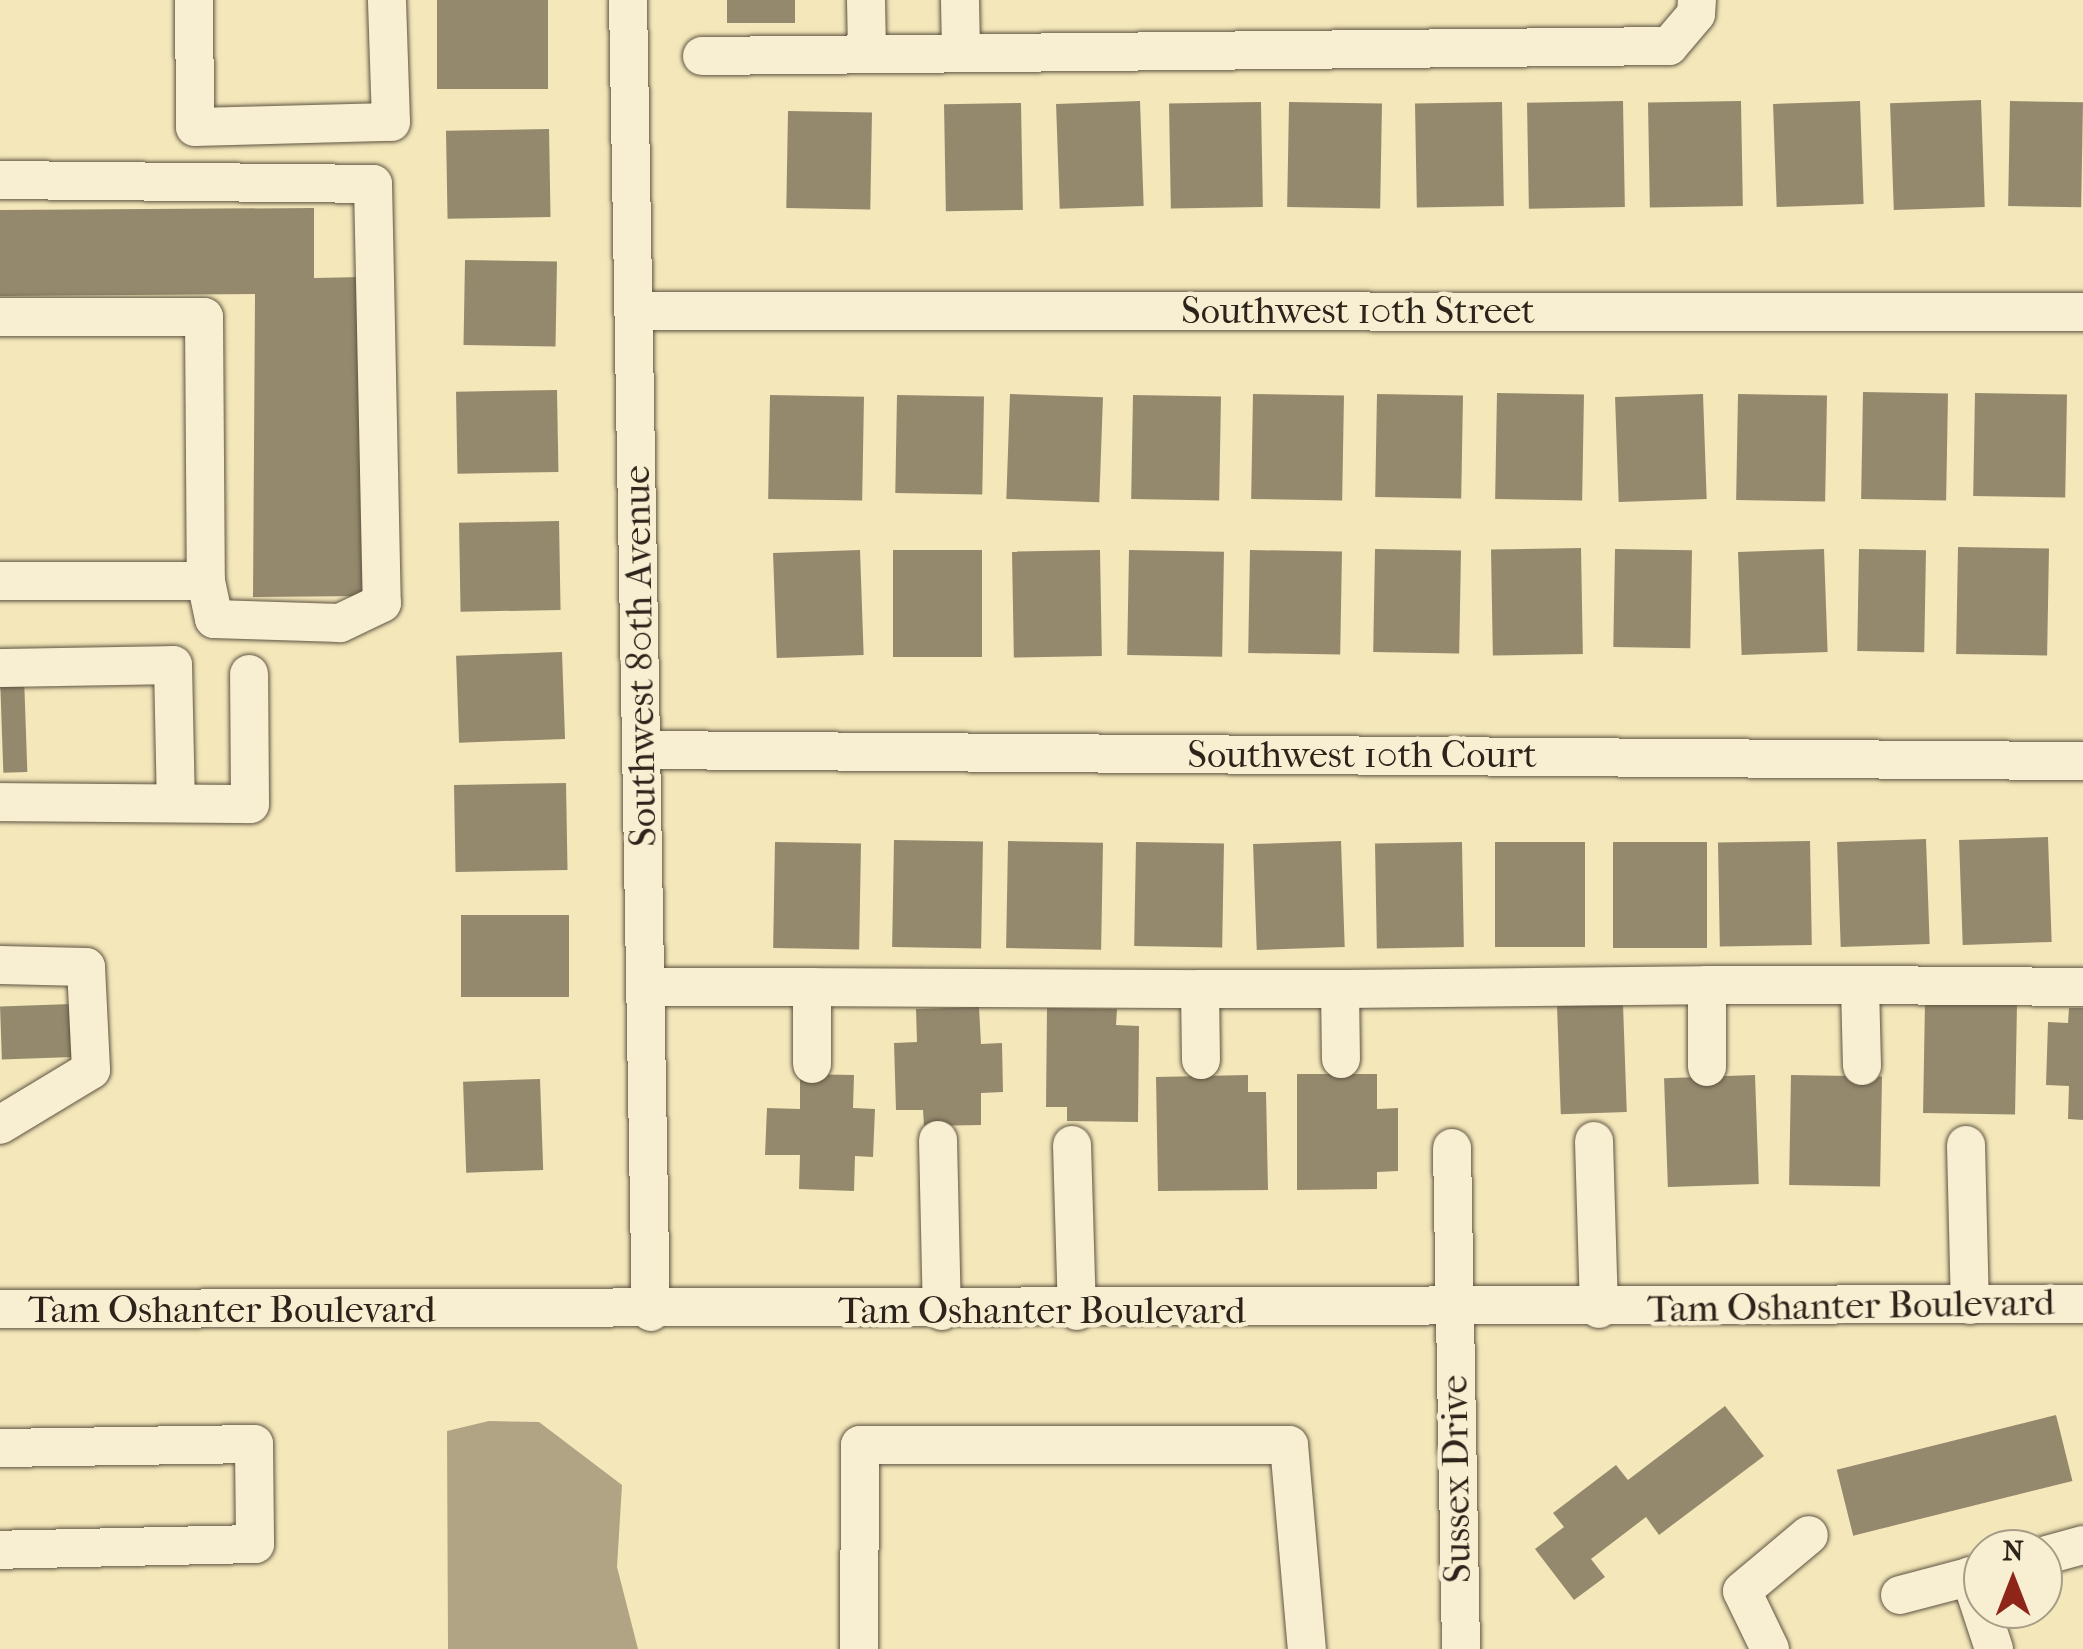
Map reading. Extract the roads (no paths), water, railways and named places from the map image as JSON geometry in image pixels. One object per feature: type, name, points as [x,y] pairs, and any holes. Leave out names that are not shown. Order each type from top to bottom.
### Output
[{"type":"street","points":[[194,0],[195,127],[391,122],[388,0]]},
{"type":"street","name":"Southwest 80th Avenue","points":[[628,0],[651,1312]]},
{"type":"street","points":[[866,0],[867,54]]},
{"type":"street","points":[[960,0],[962,53]]},
{"type":"street","points":[[702,56],[1670,46],[1696,14],[1697,0]]},
{"type":"street","points":[[0,180],[373,184],[382,603],[340,623],[214,618],[206,581],[204,317],[0,318]]},
{"type":"street","name":"Southwest 10th Street","points":[[634,311],[2083,312]]},
{"type":"street","points":[[0,581],[206,581]]},
{"type":"street","points":[[0,668],[173,665],[176,803]]},
{"type":"street","points":[[0,802],[250,804],[249,674]]},
{"type":"street","name":"Southwest 10th Court","points":[[641,750],[2083,761]]},
{"type":"street","points":[[0,965],[86,967],[91,1070],[0,1125]]},
{"type":"street","points":[[1707,985],[1707,1067]]},
{"type":"street","points":[[1860,985],[1862,1066]]},
{"type":"street","points":[[645,987],[2083,987]]},
{"type":"street","points":[[812,987],[812,1064]]},
{"type":"street","points":[[1200,989],[1201,1060]]},
{"type":"street","points":[[1340,989],[1341,1059]]},
{"type":"street","points":[[938,1140],[942,1311]]},
{"type":"street","points":[[1594,1141],[1599,1308]]},
{"type":"street","points":[[1072,1145],[1077,1311]]},
{"type":"street","points":[[1966,1145],[1970,1305]]},
{"type":"street","name":"Sussex Drive","points":[[1452,1148],[1460,1649]]},
{"type":"street","name":"Tam Oshanter Boulevard","points":[[0,1309],[1077,1311],[2083,1304]]},
{"type":"street","points":[[0,1448],[254,1444],[255,1544],[0,1550]]},
{"type":"street","points":[[859,1649],[860,1445],[900,1445],[1290,1446],[1306,1649]]},
{"type":"street","points":[[1770,1649],[1742,1591],[1809,1535]]},
{"type":"street","points":[[1900,1596],[1963,1578]]}]
